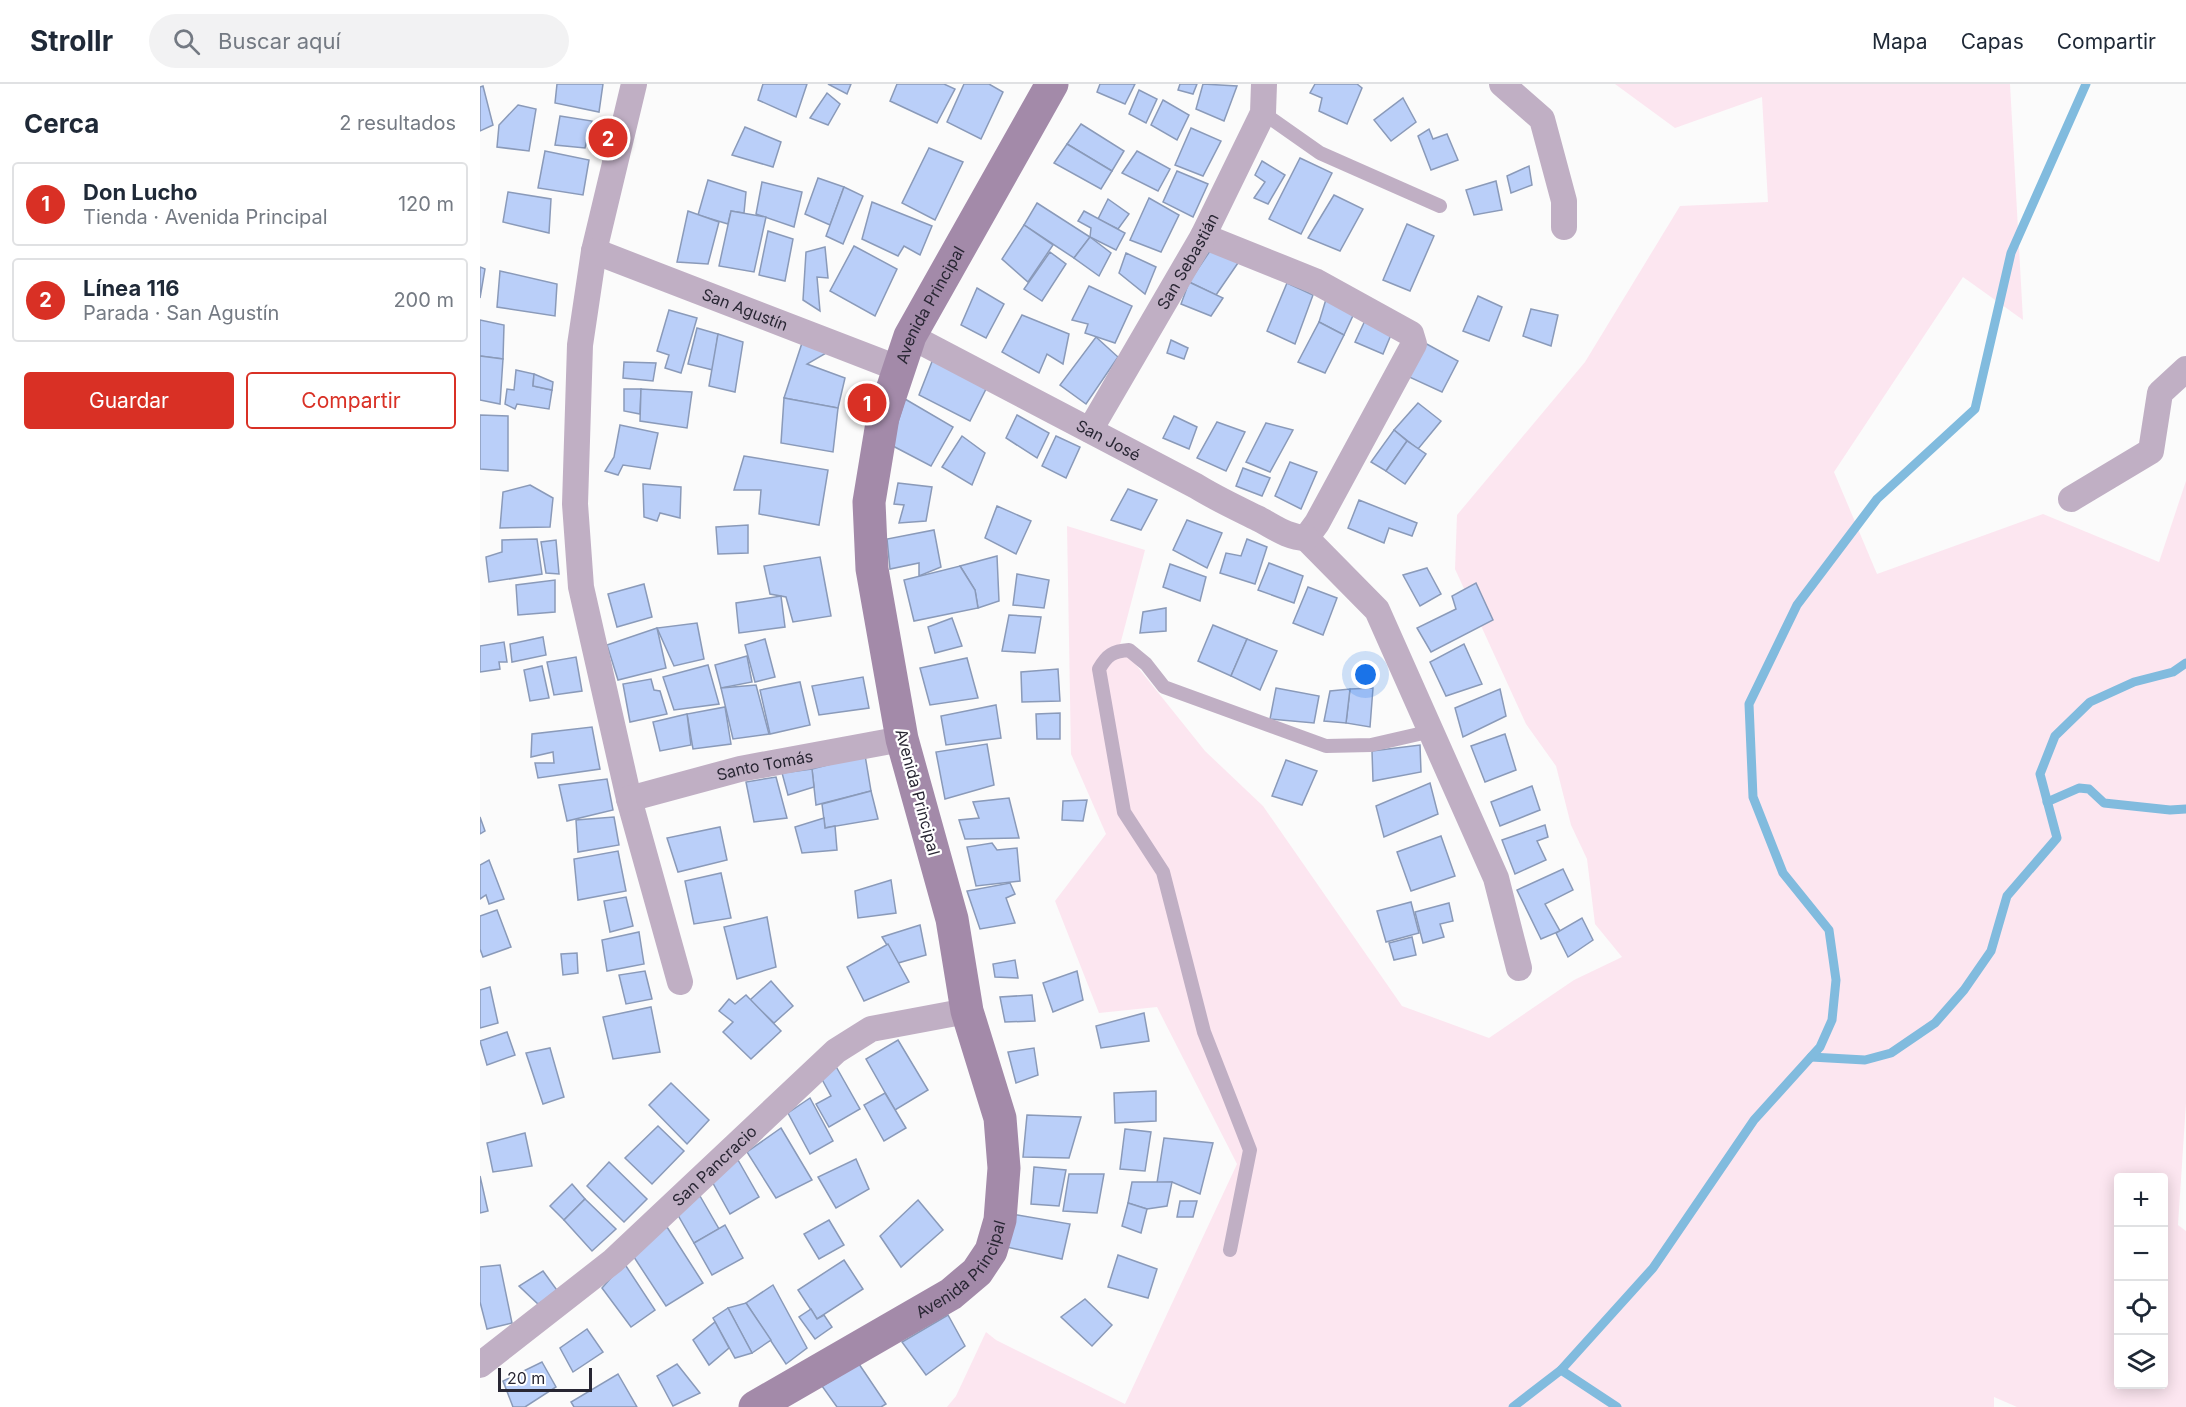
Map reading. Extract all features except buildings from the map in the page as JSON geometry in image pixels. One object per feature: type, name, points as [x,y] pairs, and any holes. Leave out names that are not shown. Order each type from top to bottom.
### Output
[{"type":"street","points":[[634,84],[594,251],[580,345],[575,504],[581,587],[629,798],[680,982]]},
{"type":"street","name":"Avenida Principal","points":[[755,1407],[951,1294],[976,1272],[991,1251],[1000,1220],[1004,1168],[1000,1118],[967,1011],[952,919],[902,739],[872,569],[869,502],[883,417],[897,368],[910,336],[985,207],[1052,84]]},
{"type":"street","name":"San Sebastián","points":[[1090,430],[1203,236],[1263,113],[1264,84]]},
{"type":"street","points":[[1502,84],[1542,119],[1564,201],[1564,227]]},
{"type":"street","points":[[1203,236],[1315,281],[1411,334],[1414,344],[1317,523],[1306,538],[1377,610],[1496,878],[1519,968]]},
{"type":"street","name":"San Agustín","points":[[594,251],[897,368]]},
{"type":"street","name":"San José","points":[[910,336],[1196,486],[1231,508],[1258,519],[1290,537],[1306,538]]},
{"type":"street","points":[[2070,500],[2151,451],[2160,393],[2186,369]]},
{"type":"street","name":"Santo Tomás","points":[[629,798],[740,769],[902,739]]},
{"type":"street","name":"San Pancracio","points":[[480,1365],[613,1261],[836,1051],[871,1029],[967,1011]]},
{"type":"lane","points":[[1263,113],[1320,153],[1360,168],[1440,206]]},
{"type":"lane","points":[[1230,1250],[1250,1150],[1204,1032],[1163,872],[1124,812],[1099,669],[1106,657],[1115,651],[1129,650],[1146,664],[1164,687],[1326,746],[1371,745],[1432,731]]},
{"type":"shaded area","points":[[1615,84],[2010,84],[2023,320],[1963,277],[1834,472],[1877,574],[2043,514],[2159,562],[2186,481],[2186,1103],[2178,1225],[2186,1231],[2186,1407],[2017,1407],[1994,1397],[1994,1407],[947,1407],[956,1396],[986,1332],[996,1340],[1125,1404],[1237,1164],[1157,1007],[1099,1013],[1055,901],[1106,834],[1071,754],[1067,526],[1145,550],[1120,645],[1205,751],[1263,806],[1402,1006],[1489,1038],[1574,980],[1622,957],[1595,924],[1587,859],[1571,825],[1556,766],[1526,724],[1455,569],[1457,515],[1585,362],[1680,206],[1768,202],[1762,97],[1675,128]]},
{"type":"waterway","points":[[1513,1407],[1561,1370],[1653,1268],[1754,1120],[1820,1047],[1832,1020],[1836,980],[1829,930],[1783,873],[1753,797],[1749,704],[1797,605],[1877,499],[1975,409],[2011,253],[2086,84]]},
{"type":"waterway","points":[[1811,1057],[1865,1060],[1891,1053],[1935,1023],[1964,990],[1991,951],[2007,896],[2057,838],[2040,774],[2055,736],[2090,702],[2134,682],[2173,672],[2186,663]]},
{"type":"waterway","points":[[2047,802],[2079,788],[2089,789],[2104,803],[2170,810],[2186,809]]},
{"type":"waterway","points":[[1561,1370],[1617,1407]]},
{"type":"place","name":"Línea 116","points":[[608,138]]},
{"type":"place","name":"Don Lucho","points":[[867,403]]}]
